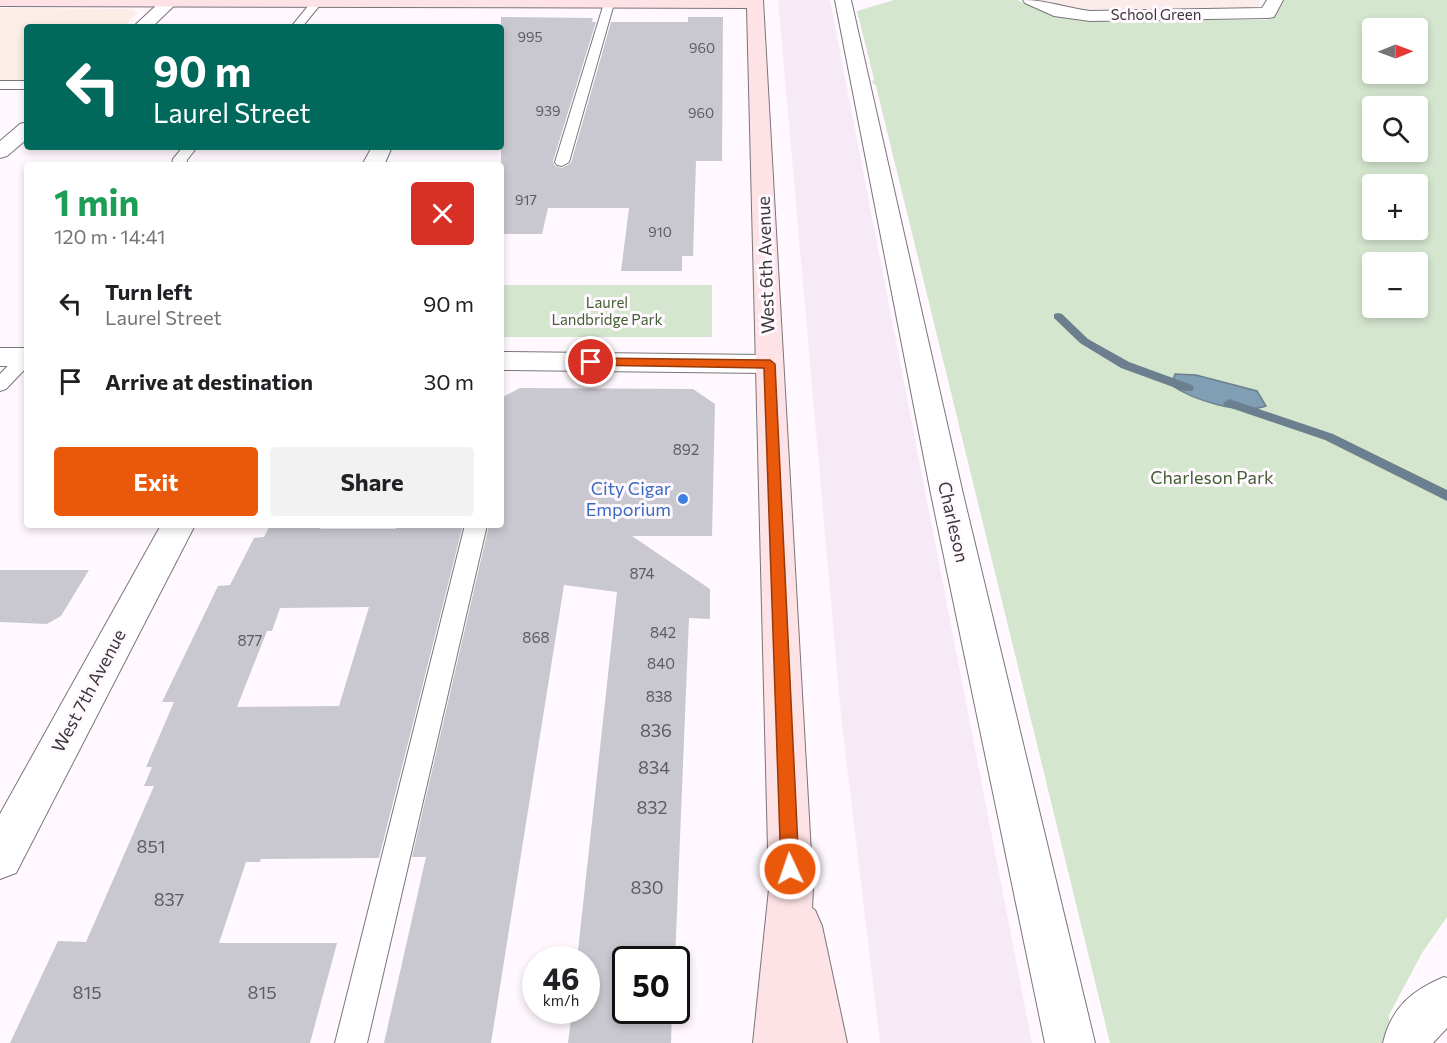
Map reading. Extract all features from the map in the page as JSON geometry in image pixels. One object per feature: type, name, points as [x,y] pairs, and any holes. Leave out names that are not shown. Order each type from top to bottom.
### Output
[{"type":"main road","points":[[0,1],[755,1]]},
{"type":"main road","name":"West 6th Avenue","points":[[755,1],[791,889],[778,1043]]},
{"type":"main road","name":"West 6th Avenue","points":[[791,889],[822,1043]]},
{"type":"street","name":"Charleson","points":[[843,0],[944,483],[1070,1043]]},
{"type":"street","name":"School Green","points":[[1031,0],[1060,12],[1090,16],[1133,16],[1268,13],[1275,0]]},
{"type":"street","points":[[145,24],[172,1]]},
{"type":"street","points":[[0,152],[24,131]]},
{"type":"street","points":[[504,361],[770,364]]},
{"type":"street","name":"West 7th Avenue","points":[[0,856],[176,528]]},
{"type":"street","points":[[1408,1043],[1409,1034],[1425,1013],[1446,1000]]},
{"type":"lane","points":[[299,24],[318,1]]},
{"type":"lane","points":[[562,162],[610,1]]},
{"type":"lane","points":[[0,85],[24,85]]},
{"type":"lane","points":[[0,385],[20,357]]},
{"type":"lane","points":[[351,1043],[475,528]]},
{"type":"shaded area","points":[[778,0],[830,0],[1032,1043],[880,1043],[841,716]]},
{"type":"shaded area","points":[[1037,0],[1260,0],[1257,12],[1064,11]]},
{"type":"shaded area","points":[[0,8],[131,9],[138,12],[126,24],[24,24],[24,85],[0,85]]},
{"type":"green space","name":"Charleson Park","points":[[894,0],[1017,0],[1052,15],[1086,21],[1201,18],[1203,20],[1266,20],[1273,17],[1281,0],[1447,0],[1447,917],[1422,953],[1389,1015],[1389,1043],[1110,1043],[876,86],[872,82],[874,79],[857,11]]},
{"type":"green space","name":"Laurel Landbridge Park","points":[[504,285],[712,285],[712,337],[504,337]]},
{"type":"water","points":[[1175,374],[1196,375],[1257,391],[1266,406],[1243,409],[1204,401],[1171,385]]},
{"type":"building","points":[[501,17],[593,18],[592,22],[596,22],[553,161],[555,166],[562,168],[571,163],[611,22],[688,22],[688,17],[723,17],[722,161],[696,161],[693,256],[682,256],[682,271],[621,271],[629,208],[548,208],[542,234],[504,234],[504,162],[501,162],[501,150],[504,150],[504,24],[501,24]]},
{"type":"building","points":[[520,388],[693,389],[715,404],[712,536],[632,536],[710,589],[710,619],[689,618],[676,946],[612,946],[612,1024],[672,1024],[671,1043],[568,1043],[570,1024],[600,1024],[600,946],[579,946],[617,592],[564,585],[491,1043],[384,1043],[426,857],[412,857],[488,528],[504,528],[504,396]]},
{"type":"building","points":[[268,528],[462,528],[379,858],[261,859],[260,862],[246,862],[219,943],[337,943],[310,1043],[10,1043],[58,941],[86,942],[154,786],[144,786],[152,767],[146,767],[174,702],[162,702],[218,586],[230,585],[254,538],[264,537]],"holes":[[[369,607],[339,706],[237,707],[267,631],[272,631],[280,608]]]},
{"type":"building","points":[[0,570],[89,570],[61,616],[47,624],[0,622]]},
{"type":"waterway","points":[[1058,316],[1084,341],[1125,365],[1188,388]]},
{"type":"waterway","points":[[1229,403],[1329,437],[1447,496]]},
{"type":"place","name":"City Cigar Emporium","points":[[683,499]]},
{"type":"route","points":[[591,362],[770,364],[790,869]]}]
